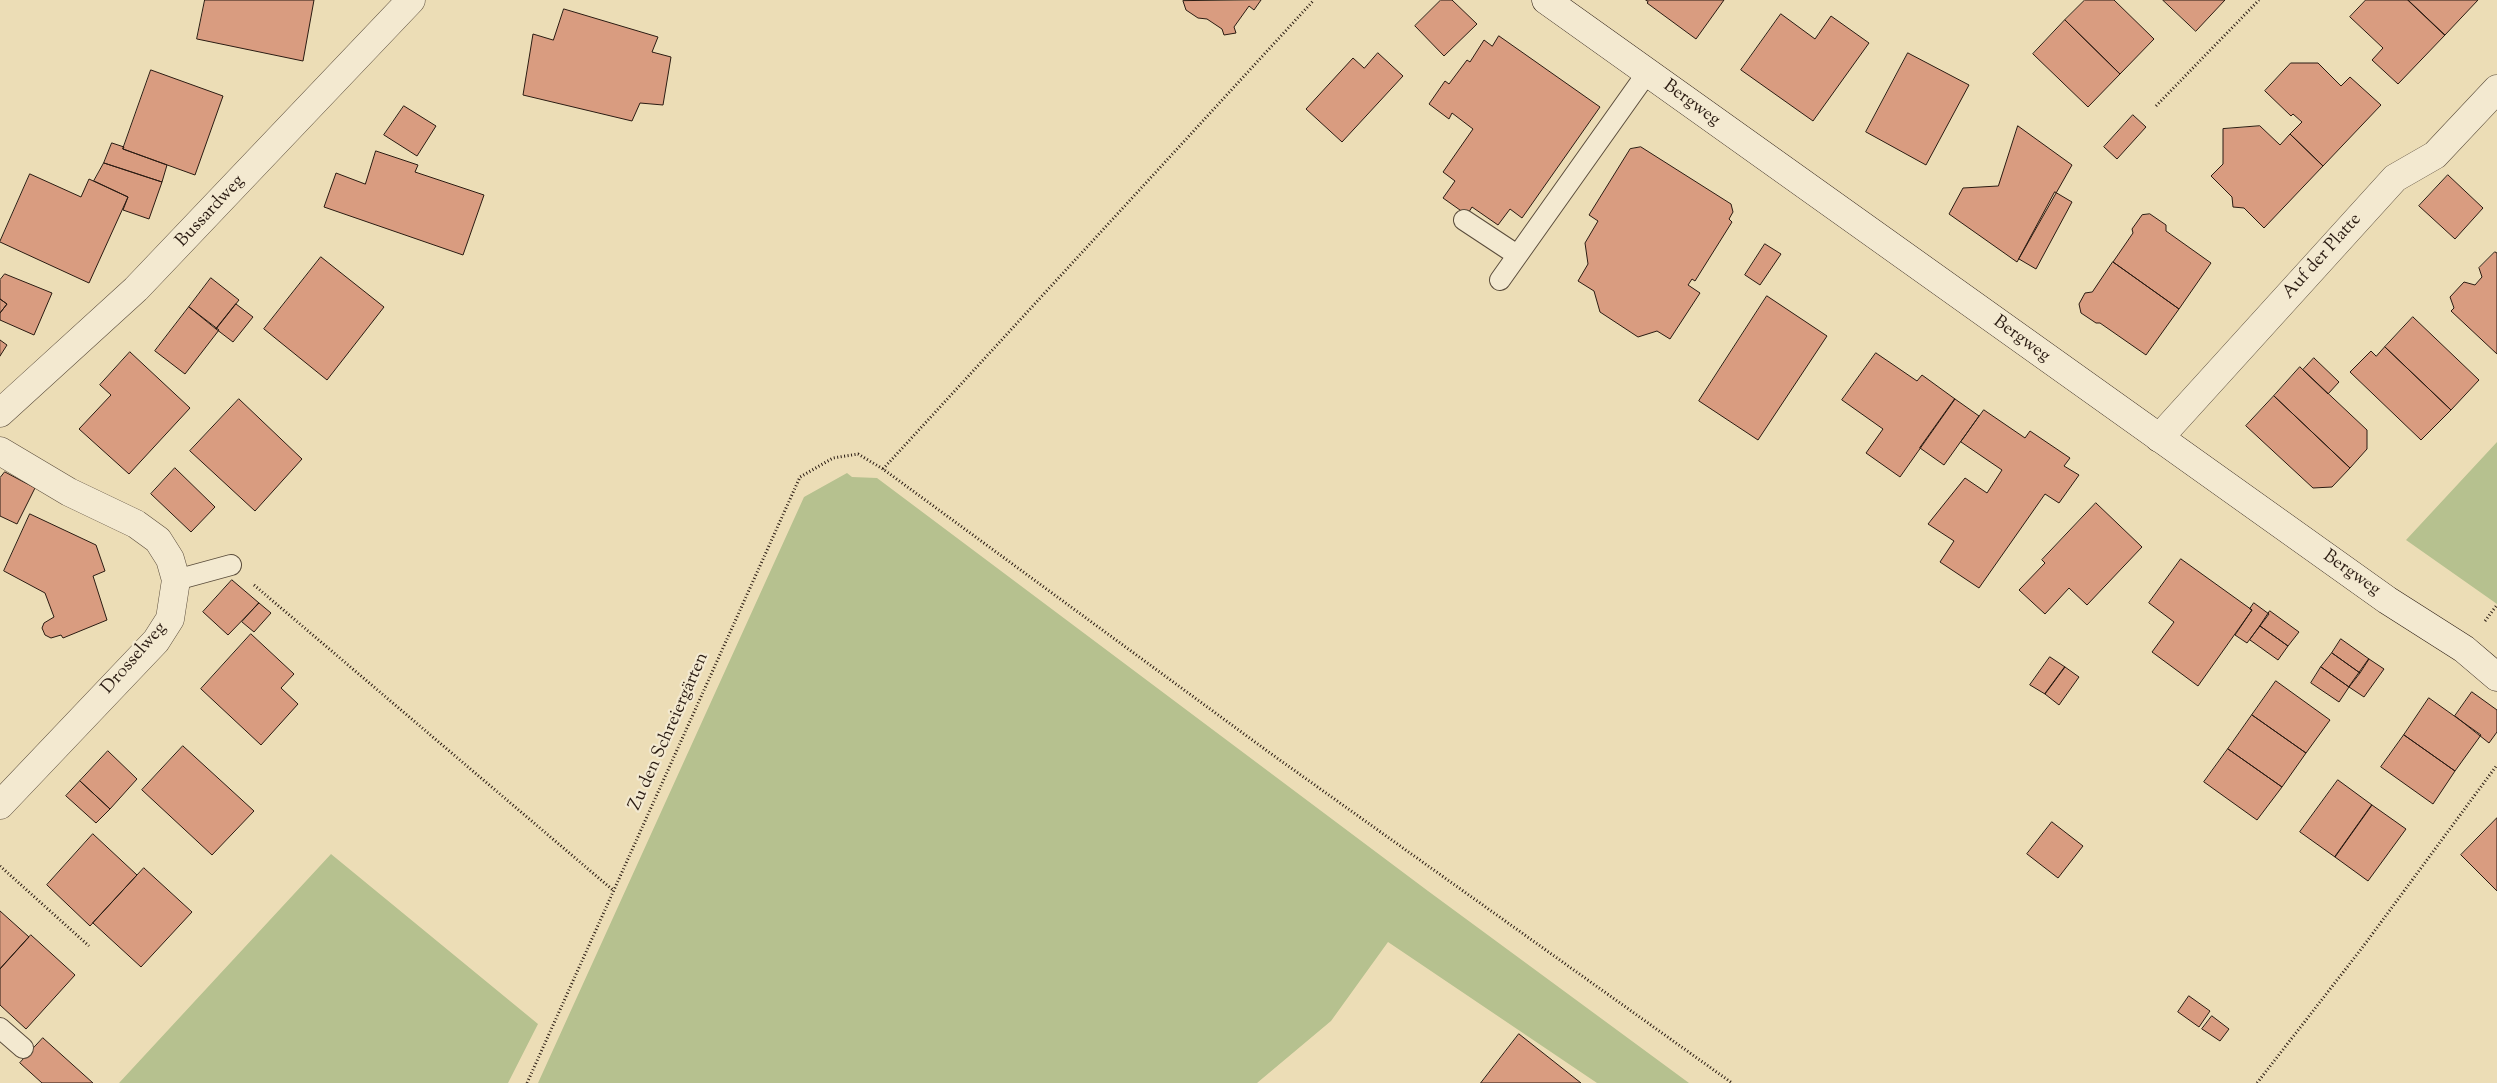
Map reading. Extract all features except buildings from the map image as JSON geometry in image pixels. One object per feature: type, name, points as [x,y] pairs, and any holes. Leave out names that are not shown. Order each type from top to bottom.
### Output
[{"type":"street","name":"Bussardweg","points":[[0,413],[136,289],[411,0]]},
{"type":"street","name":"Bergweg","points":[[1546,0],[2387,600],[2464,649],[2497,677]]},
{"type":"street","name":"Auf der Platte","points":[[2159,438],[2395,178],[2435,155],[2497,89]]},
{"type":"street","name":"Drosselweg","points":[[0,805],[156,641],[170,619],[176,580],[170,559],[158,540],[136,524],[69,492],[1,453]]},
{"type":"lane","points":[[1500,280],[1647,73]]},
{"type":"lane","points":[[1464,220],[1517,255]]},
{"type":"lane","points":[[176,580],[230,565]]},
{"type":"lane","points":[[0,1028],[23,1048]]},
{"type":"path","points":[[883,469],[1314,0]]},
{"type":"path","points":[[2156,106],[2259,0]]},
{"type":"path","name":"Zu den Schreiergärten","points":[[527,1083],[800,478],[833,458],[858,454],[883,469],[1262,747],[1732,1083]]},
{"type":"path","points":[[230,565],[614,891]]},
{"type":"path","points":[[2258,1083],[2362,948],[2497,765]]},
{"type":"path","points":[[0,866],[89,946]]},
{"type":"green space","points":[[2497,442],[2497,604],[2406,540]]},
{"type":"green space","points":[[847,473],[852,477],[877,478],[1428,891],[1689,1083],[1597,1083],[1388,942],[1331,1021],[1257,1083],[538,1083],[804,497]]},
{"type":"green space","points":[[331,854],[538,1024],[508,1083],[119,1083]]}]
